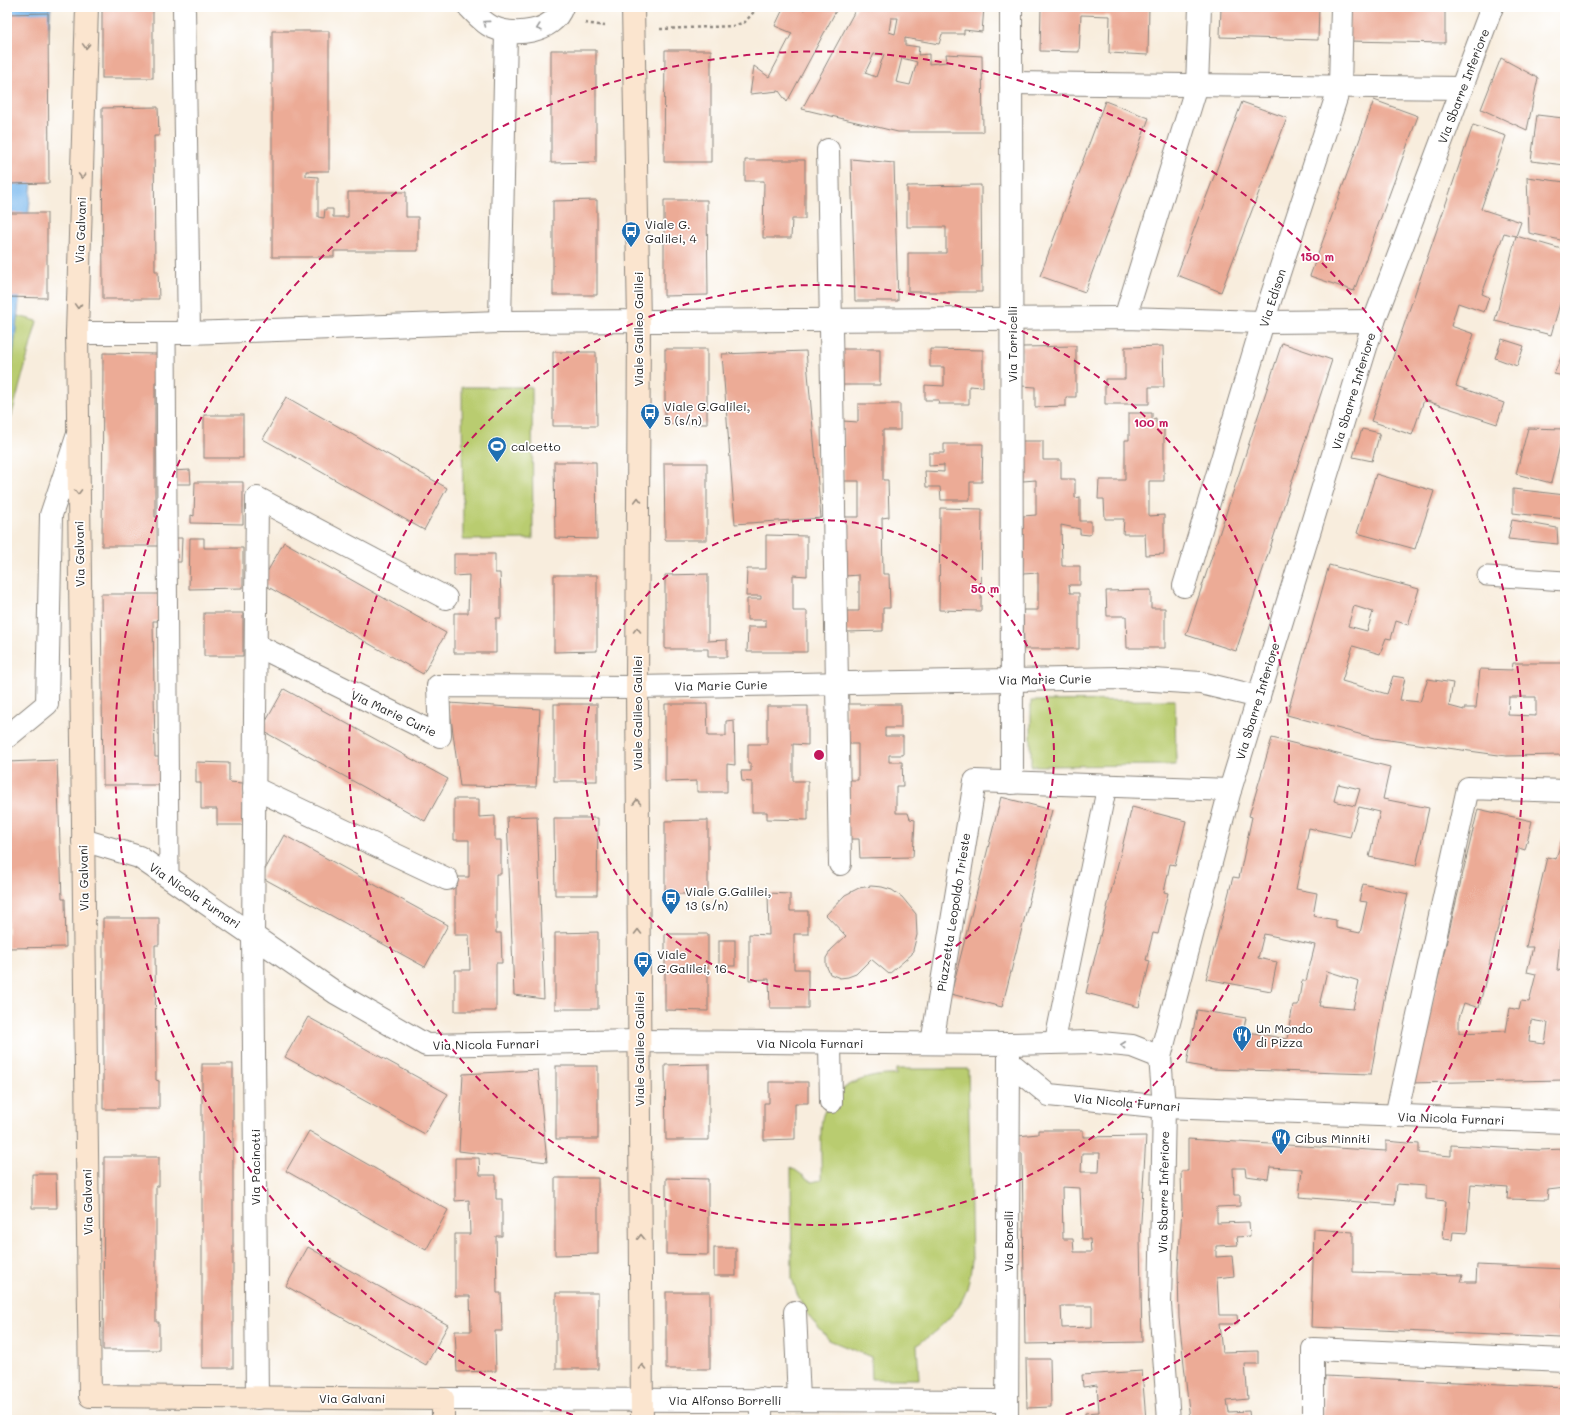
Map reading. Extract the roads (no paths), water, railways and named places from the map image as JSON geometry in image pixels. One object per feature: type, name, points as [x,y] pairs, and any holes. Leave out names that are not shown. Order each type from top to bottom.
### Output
[{"type":"street","name":"Via Galvani","points":[[87,7],[77,333],[90,1396],[257,1398],[443,1410]]},
{"type":"street","points":[[184,7],[189,333]]},
{"type":"street","points":[[469,7],[491,26],[506,32],[524,32],[542,28],[559,15],[562,7]]},
{"type":"street","name":"Viale Galileo Galilei","points":[[633,7],[639,322],[637,687],[642,1410]]},
{"type":"street","name":"Via Torricelli","points":[[1011,7],[1012,783]]},
{"type":"street","points":[[1124,318],[1198,85],[1200,7]]},
{"type":"street","name":"Via Edison","points":[[1184,586],[1263,322],[1340,86],[1342,7]]},
{"type":"street","name":"Via Sbarre Inferiore","points":[[1169,1420],[1160,1305],[1164,1107],[1160,1057],[1230,790],[1374,321],[1492,7]]},
{"type":"street","points":[[500,322],[506,32]]},
{"type":"street","points":[[1011,83],[1462,88]]},
{"type":"street","points":[[828,150],[840,864]]},
{"type":"street","points":[[77,333],[189,333],[500,322],[1012,320],[1124,318],[1263,322],[1374,321]]},
{"type":"street","points":[[7,737],[47,704],[51,515],[78,434]]},
{"type":"street","name":"Via Pacinotti","points":[[257,1398],[253,936],[257,498],[446,598]]},
{"type":"street","name":"Via Marie Curie","points":[[256,645],[440,736],[438,686],[637,687],[1122,678],[1200,683],[1259,697]]},
{"type":"street","name":"Piazzetta Leopoldo Trieste","points":[[932,1043],[975,781],[1012,783]]},
{"type":"street","points":[[1012,783],[1230,790]]},
{"type":"street","points":[[254,788],[447,879]]},
{"type":"street","points":[[1396,1116],[1468,788],[1565,791]]},
{"type":"street","name":"Via Nicola Furnari","points":[[83,840],[139,857],[336,993],[426,1045],[639,1041],[830,1044],[932,1043],[1009,1053],[1049,1095],[1164,1107],[1565,1122]]},
{"type":"street","points":[[1009,1053],[1054,1043],[1091,1042],[1132,1046],[1160,1057]]},
{"type":"street","points":[[830,1044],[831,1102]]},
{"type":"street","name":"Via Bonelli","points":[[1007,1410],[1009,1053]]},
{"type":"street","points":[[795,1312],[799,1399]]},
{"type":"street","points":[[1313,1420],[1313,1349],[1565,1360]]},
{"type":"street","name":"Via Alfonso Borrelli","points":[[443,1410],[761,1410],[799,1399],[1007,1410]]},
{"type":"lane","points":[[166,332],[170,878]]},
{"type":"lane","points":[[1488,576],[1565,581]]},
{"type":"lane","points":[[1054,1043],[1107,786]]},
{"type":"water","points":[[7,7],[51,7],[7,412]]},
{"type":"place","name":"Viale G. Galilei, 4","points":[[631,248]]},
{"type":"place","name":"Viale G.Galilei, 5 (s/n)","points":[[650,430]]},
{"type":"place","name":"calcetto","points":[[497,463]]},
{"type":"place","name":"Viale G.Galilei, 13 (s/n)","points":[[671,915]]},
{"type":"place","name":"Viale G.Galilei, 16","points":[[643,978]]},
{"type":"place","name":"Un Mondo di Pizza","points":[[1242,1052]]},
{"type":"place","name":"Cibus Minniti","points":[[1281,1155]]}]
